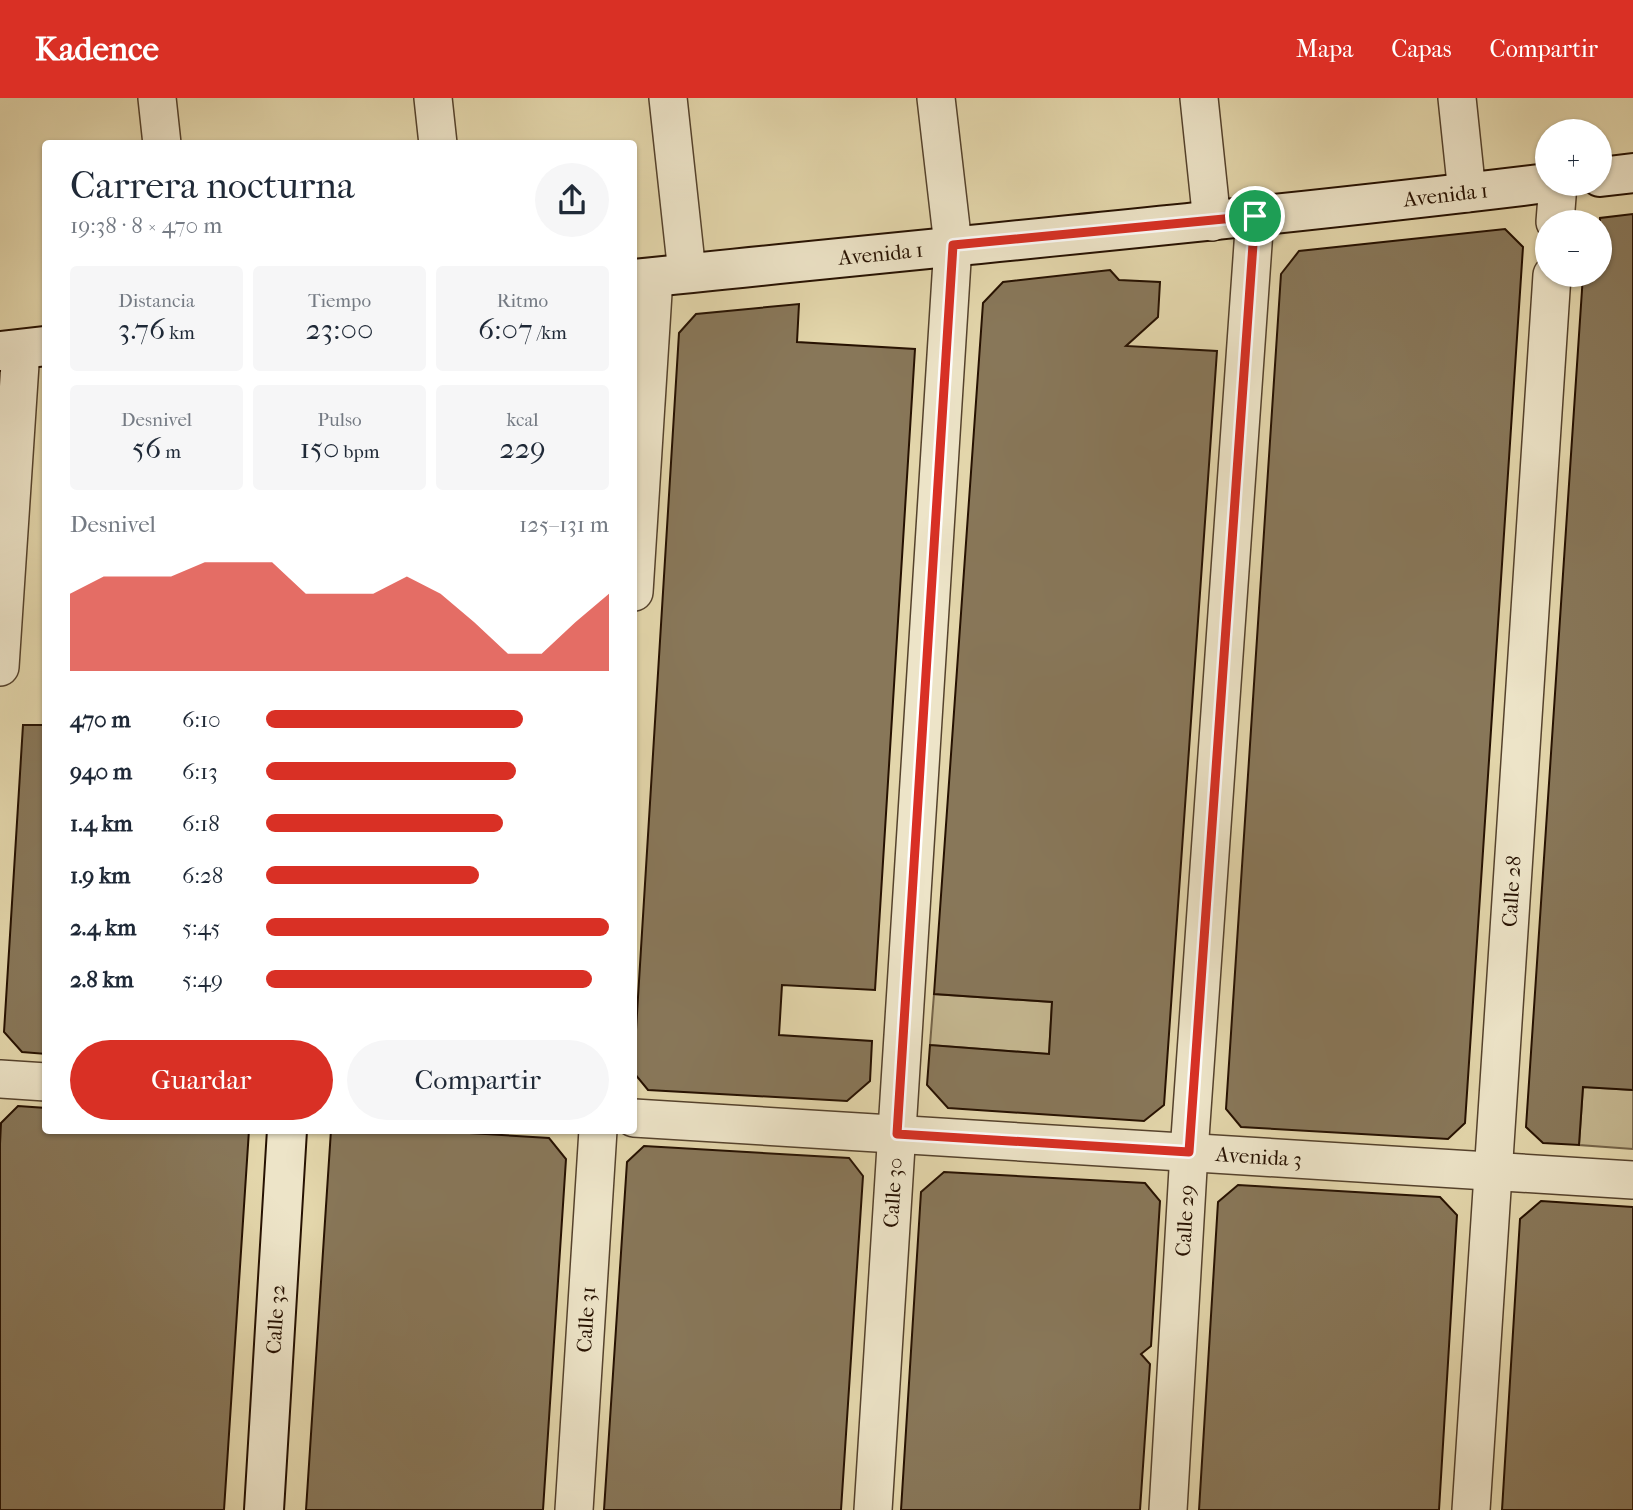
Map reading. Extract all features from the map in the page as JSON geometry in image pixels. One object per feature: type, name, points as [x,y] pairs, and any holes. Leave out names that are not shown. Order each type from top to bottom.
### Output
[{"type":"street","points":[[157,98],[162,140]]},
{"type":"street","points":[[433,98],[438,140]]},
{"type":"street","points":[[637,552],[658,276],[668,98]]},
{"type":"street","name":"Calle 30","points":[[873,1510],[953,245],[936,98]]},
{"type":"street","points":[[1199,98],[1212,222]]},
{"type":"street","points":[[1457,98],[1467,193]]},
{"type":"street","points":[[1612,176],[1633,173]]},
{"type":"street","name":"Avenida 1","points":[[658,276],[953,245],[1212,222],[1535,184]]},
{"type":"street","name":"Calle 29","points":[[1168,1510],[1189,1152],[1255,216]]},
{"type":"street","name":"Calle 28","points":[[1471,1510],[1551,287]]},
{"type":"street","points":[[0,667],[22,349]]},
{"type":"street","points":[[0,1079],[42,1082]]},
{"type":"street","name":"Avenida 3","points":[[637,1118],[1633,1180]]},
{"type":"street","name":"Calle 32","points":[[264,1510],[287,1134]]},
{"type":"street","name":"Calle 31","points":[[573,1510],[598,1134]]},
{"type":"shaded area","points":[[934,994],[1052,1002],[1049,1054],[930,1045]]},
{"type":"shaded area","points":[[1583,1087],[1633,1090],[1633,1149],[1579,1145]]},
{"type":"building","points":[[1633,214],[1633,1090],[1583,1087],[1579,1145],[1543,1143],[1526,1127],[1582,287],[1612,287],[1612,217]]},
{"type":"building","points":[[1505,229],[1523,247],[1465,1123],[1448,1139],[1241,1127],[1226,1109],[1281,274],[1299,251]]},
{"type":"building","points":[[1110,270],[1119,280],[1160,282],[1158,317],[1126,346],[1217,351],[1164,1105],[1144,1121],[948,1108],[927,1085],[930,1045],[1049,1054],[1052,1002],[934,994],[983,303],[1003,282]]},
{"type":"building","points":[[799,304],[797,342],[915,349],[875,990],[782,985],[779,1035],[872,1041],[870,1081],[847,1101],[648,1090],[637,1077],[637,1013],[679,333],[696,314]]},
{"type":"building","points":[[23,725],[42,725],[42,1054],[22,1052],[4,1032]]},
{"type":"building","points":[[18,1106],[42,1108],[42,1134],[249,1134],[224,1510],[0,1510],[1,1123]]},
{"type":"building","points":[[331,1134],[484,1134],[549,1138],[566,1159],[543,1510],[306,1510]]},
{"type":"building","points":[[644,1146],[849,1158],[863,1176],[841,1510],[604,1510],[627,1162]]},
{"type":"building","points":[[944,1172],[1145,1183],[1160,1201],[1151,1346],[1141,1354],[1150,1364],[1140,1510],[901,1510],[921,1192]]},
{"type":"building","points":[[1238,1185],[1440,1197],[1457,1215],[1439,1510],[1199,1510],[1218,1202]]},
{"type":"building","points":[[1541,1201],[1633,1207],[1633,1510],[1502,1510],[1520,1219]]},
{"type":"route","points":[[1255,216],[1189,1152],[897,1134],[953,245],[1255,216]]}]
